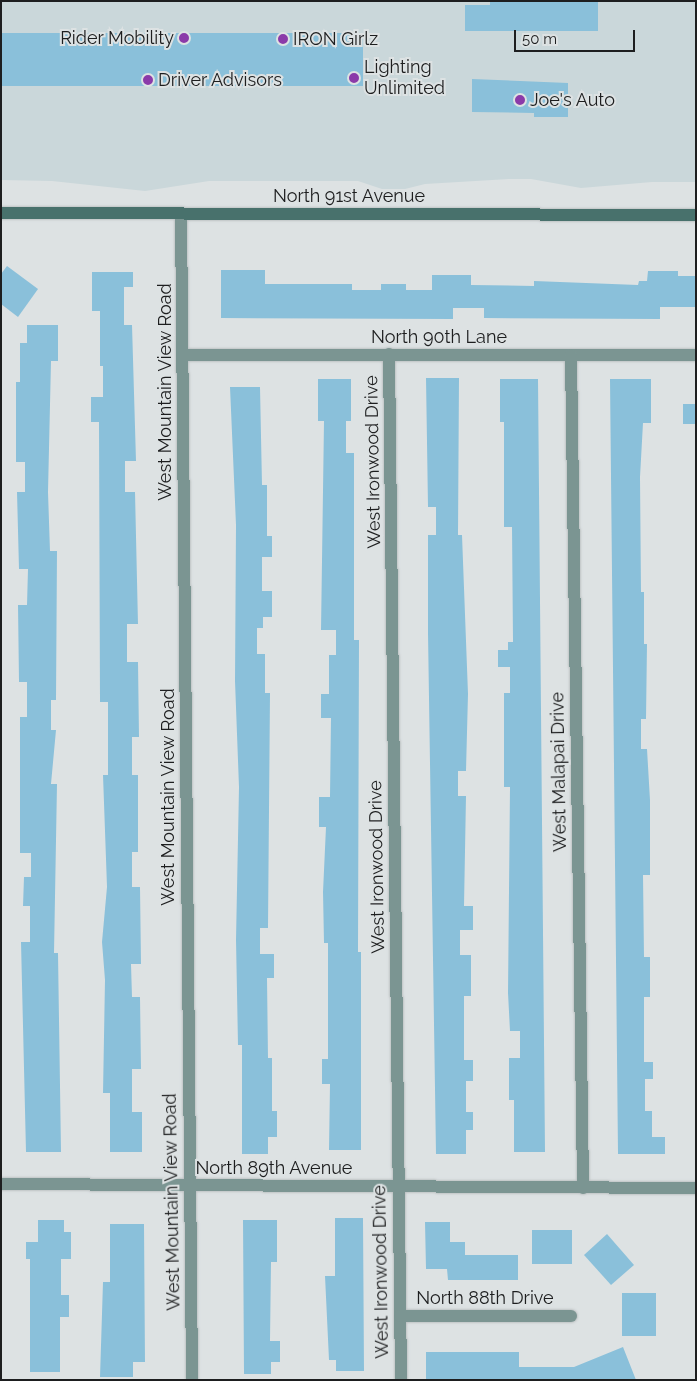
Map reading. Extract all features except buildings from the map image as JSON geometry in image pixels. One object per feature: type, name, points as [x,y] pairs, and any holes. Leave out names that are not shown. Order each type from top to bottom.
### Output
[{"type":"main road","name":"North 91st Avenue","points":[[1,213],[696,215]]},
{"type":"street","name":"West Mountain View Road","points":[[181,213],[192,1380]]},
{"type":"street","name":"West Ironwood Drive","points":[[389,354],[397,1186],[401,1380]]},
{"type":"street","name":"North 90th Lane","points":[[182,355],[696,355]]},
{"type":"street","name":"West Malapai Drive","points":[[571,355],[582,1188]]},
{"type":"street","name":"North 89th Avenue","points":[[1,1184],[696,1188]]},
{"type":"street","name":"North 88th Drive","points":[[400,1316],[571,1316]]},
{"type":"shaded area","points":[[1,1],[696,1],[696,182],[652,182],[581,188],[531,179],[509,179],[425,184],[405,189],[382,189],[358,181],[209,181],[145,191],[52,181],[1,180]]},
{"type":"place","name":"Rider Mobility","points":[[184,38]]},
{"type":"place","name":"IRON Girlz","points":[[283,39]]},
{"type":"place","name":"Lighting Unlimited","points":[[354,78]]},
{"type":"place","name":"Driver Advisors","points":[[148,80]]},
{"type":"place","name":"Joe's Auto","points":[[520,100]]}]
